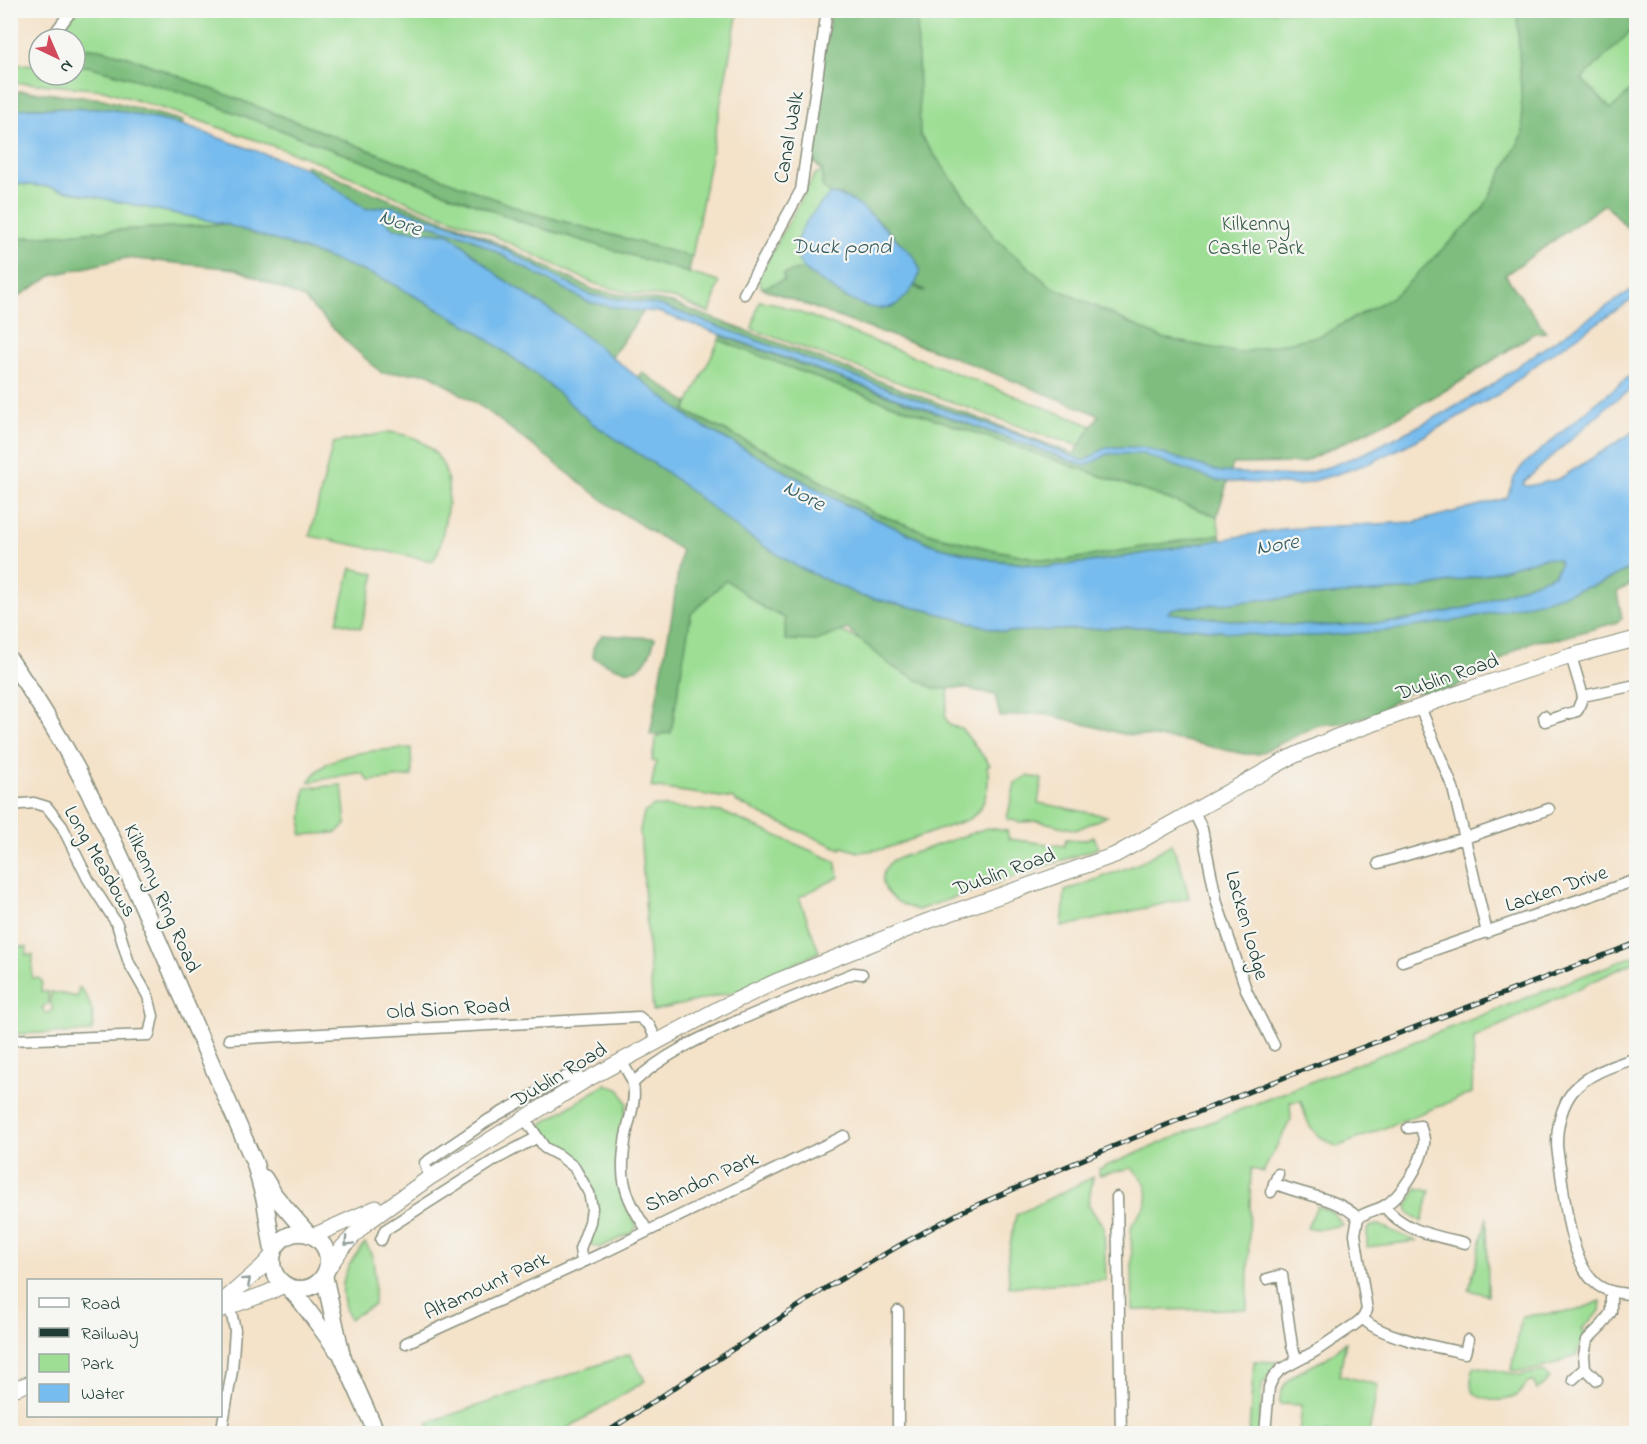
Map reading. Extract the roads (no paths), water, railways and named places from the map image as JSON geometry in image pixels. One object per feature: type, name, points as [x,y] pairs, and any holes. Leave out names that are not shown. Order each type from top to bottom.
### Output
[{"type":"highway","name":"Kilkenny Ring Road","points":[[10,660],[32,691],[81,776],[130,875],[255,1164],[265,1201],[273,1253]]},
{"type":"highway","name":"Kilkenny Ring Road","points":[[255,1164],[275,1196],[311,1235]]},
{"type":"highway","points":[[342,1356],[301,1301],[273,1271],[273,1253],[284,1238],[300,1233],[311,1235],[319,1240],[327,1254],[325,1273],[342,1356],[376,1434]]},
{"type":"highway","points":[[286,1286],[305,1289],[318,1283],[325,1273]]},
{"type":"main road","name":"Dublin Road","points":[[325,1273],[342,1248],[365,1224],[429,1178],[586,1080],[657,1041],[775,982],[928,921],[1115,855],[1288,759],[1336,736],[1571,656],[1636,639]]},
{"type":"main road","name":"Dublin Road","points":[[311,1235],[360,1216],[408,1192]]},
{"type":"main road","points":[[224,1307],[273,1253]]},
{"type":"main road","points":[[224,1307],[286,1286]]},
{"type":"main road","points":[[10,1390],[27,1384]]},
{"type":"street","points":[[60,27],[72,10]]},
{"type":"street","name":"Canal Walk","points":[[744,294],[801,190],[827,10]]},
{"type":"street","points":[[1544,716],[1545,721],[1577,711],[1583,696],[1571,656]]},
{"type":"street","points":[[1583,696],[1636,685]]},
{"type":"street","name":"Lacken Drive","points":[[1420,707],[1453,789],[1487,933]]},
{"type":"street","name":"Long Meadows","points":[[10,805],[34,803],[47,807],[62,826],[88,879],[117,924],[129,963],[148,996],[153,1016],[149,1035],[10,1040]]},
{"type":"street","points":[[1379,863],[1465,838],[1549,809]]},
{"type":"street","name":"Lacken Lodge","points":[[1194,812],[1202,829],[1217,903],[1247,992],[1274,1045]]},
{"type":"street","name":"Lacken Drive","points":[[1402,961],[1636,880]]},
{"type":"street","points":[[621,1061],[633,1083],[665,1059],[704,1036],[854,973],[862,974]]},
{"type":"street","name":"Old Sion Road","points":[[229,1039],[639,1017],[649,1025],[657,1041]]},
{"type":"street","points":[[1636,1058],[1583,1080],[1571,1093],[1560,1114],[1557,1142],[1567,1218],[1586,1273],[1594,1283],[1611,1291],[1636,1295]]},
{"type":"street","points":[[429,1178],[425,1163],[490,1119],[565,1077],[575,1075],[586,1080]]},
{"type":"street","name":"Shandon Park","points":[[633,1083],[634,1095],[623,1157],[623,1179],[627,1197],[648,1231],[844,1136]]},
{"type":"street","name":"Altamount Park","points":[[525,1119],[545,1148],[574,1167],[589,1193],[592,1208],[590,1222],[579,1249],[582,1262]]},
{"type":"street","points":[[1265,1434],[1269,1387],[1273,1378],[1280,1370],[1314,1352],[1363,1318],[1367,1310],[1354,1234],[1358,1218],[1368,1211],[1384,1206],[1410,1178],[1420,1160],[1424,1144],[1420,1126],[1408,1128]]},
{"type":"street","points":[[381,1239],[385,1230],[498,1158],[536,1138]]},
{"type":"street","points":[[1274,1183],[1340,1204],[1358,1218]]},
{"type":"street","points":[[1117,1197],[1121,1434]]},
{"type":"street","points":[[1384,1206],[1403,1224],[1424,1233],[1465,1243]]},
{"type":"street","name":"Altamount Park","points":[[406,1343],[648,1231]]},
{"type":"street","points":[[1267,1279],[1282,1275],[1292,1346],[1297,1360]]},
{"type":"street","points":[[1597,1380],[1585,1368],[1584,1355],[1587,1340],[1611,1312],[1611,1291]]},
{"type":"street","points":[[221,1434],[226,1370],[235,1330],[224,1307]]},
{"type":"street","points":[[898,1311],[898,1434]]},
{"type":"street","points":[[1363,1318],[1366,1323],[1387,1333],[1465,1353],[1468,1340]]},
{"type":"street","points":[[1573,1379],[1585,1368]]},
{"type":"water","name":"Nore","points":[[26,108],[110,109],[182,125],[305,168],[366,209],[391,206],[470,231],[590,295],[660,305],[1084,461],[1107,447],[1142,447],[1221,472],[1298,476],[1331,466],[1367,452],[1446,412],[1492,385],[1636,287],[1636,297],[1545,358],[1497,395],[1415,441],[1370,463],[1299,485],[1218,481],[1142,454],[1108,454],[1086,466],[658,312],[629,310],[588,302],[469,237],[391,213],[379,217],[396,229],[450,234],[500,277],[562,318],[695,422],[852,508],[933,545],[992,560],[1048,567],[1113,559],[1281,529],[1415,522],[1507,498],[1514,478],[1522,466],[1636,371],[1636,386],[1610,404],[1523,485],[1528,486],[1559,479],[1636,430],[1636,565],[1601,583],[1539,602],[1460,620],[1386,631],[1318,636],[1266,636],[1193,628],[1134,627],[1004,632],[930,611],[861,596],[796,566],[745,534],[665,471],[593,424],[541,378],[472,328],[384,279],[315,253],[225,224],[49,187],[11,183],[11,111]],"holes":[[[1543,558],[1558,559],[1560,564],[1554,575],[1470,607],[1397,622],[1326,626],[1264,624],[1168,613],[1172,609],[1259,600],[1416,589],[1488,574]]]},
{"type":"water","name":"Duck pond","points":[[830,194],[848,199],[864,209],[915,259],[919,268],[916,283],[896,305],[876,308],[855,302],[814,277],[800,264],[796,243],[811,215]]},
{"type":"railway","points":[[604,1434],[826,1288],[963,1211],[1114,1146],[1308,1068],[1636,943]]},
{"type":"park label","name":"Kilkenny Castle Park","points":[[1256,235]]}]
